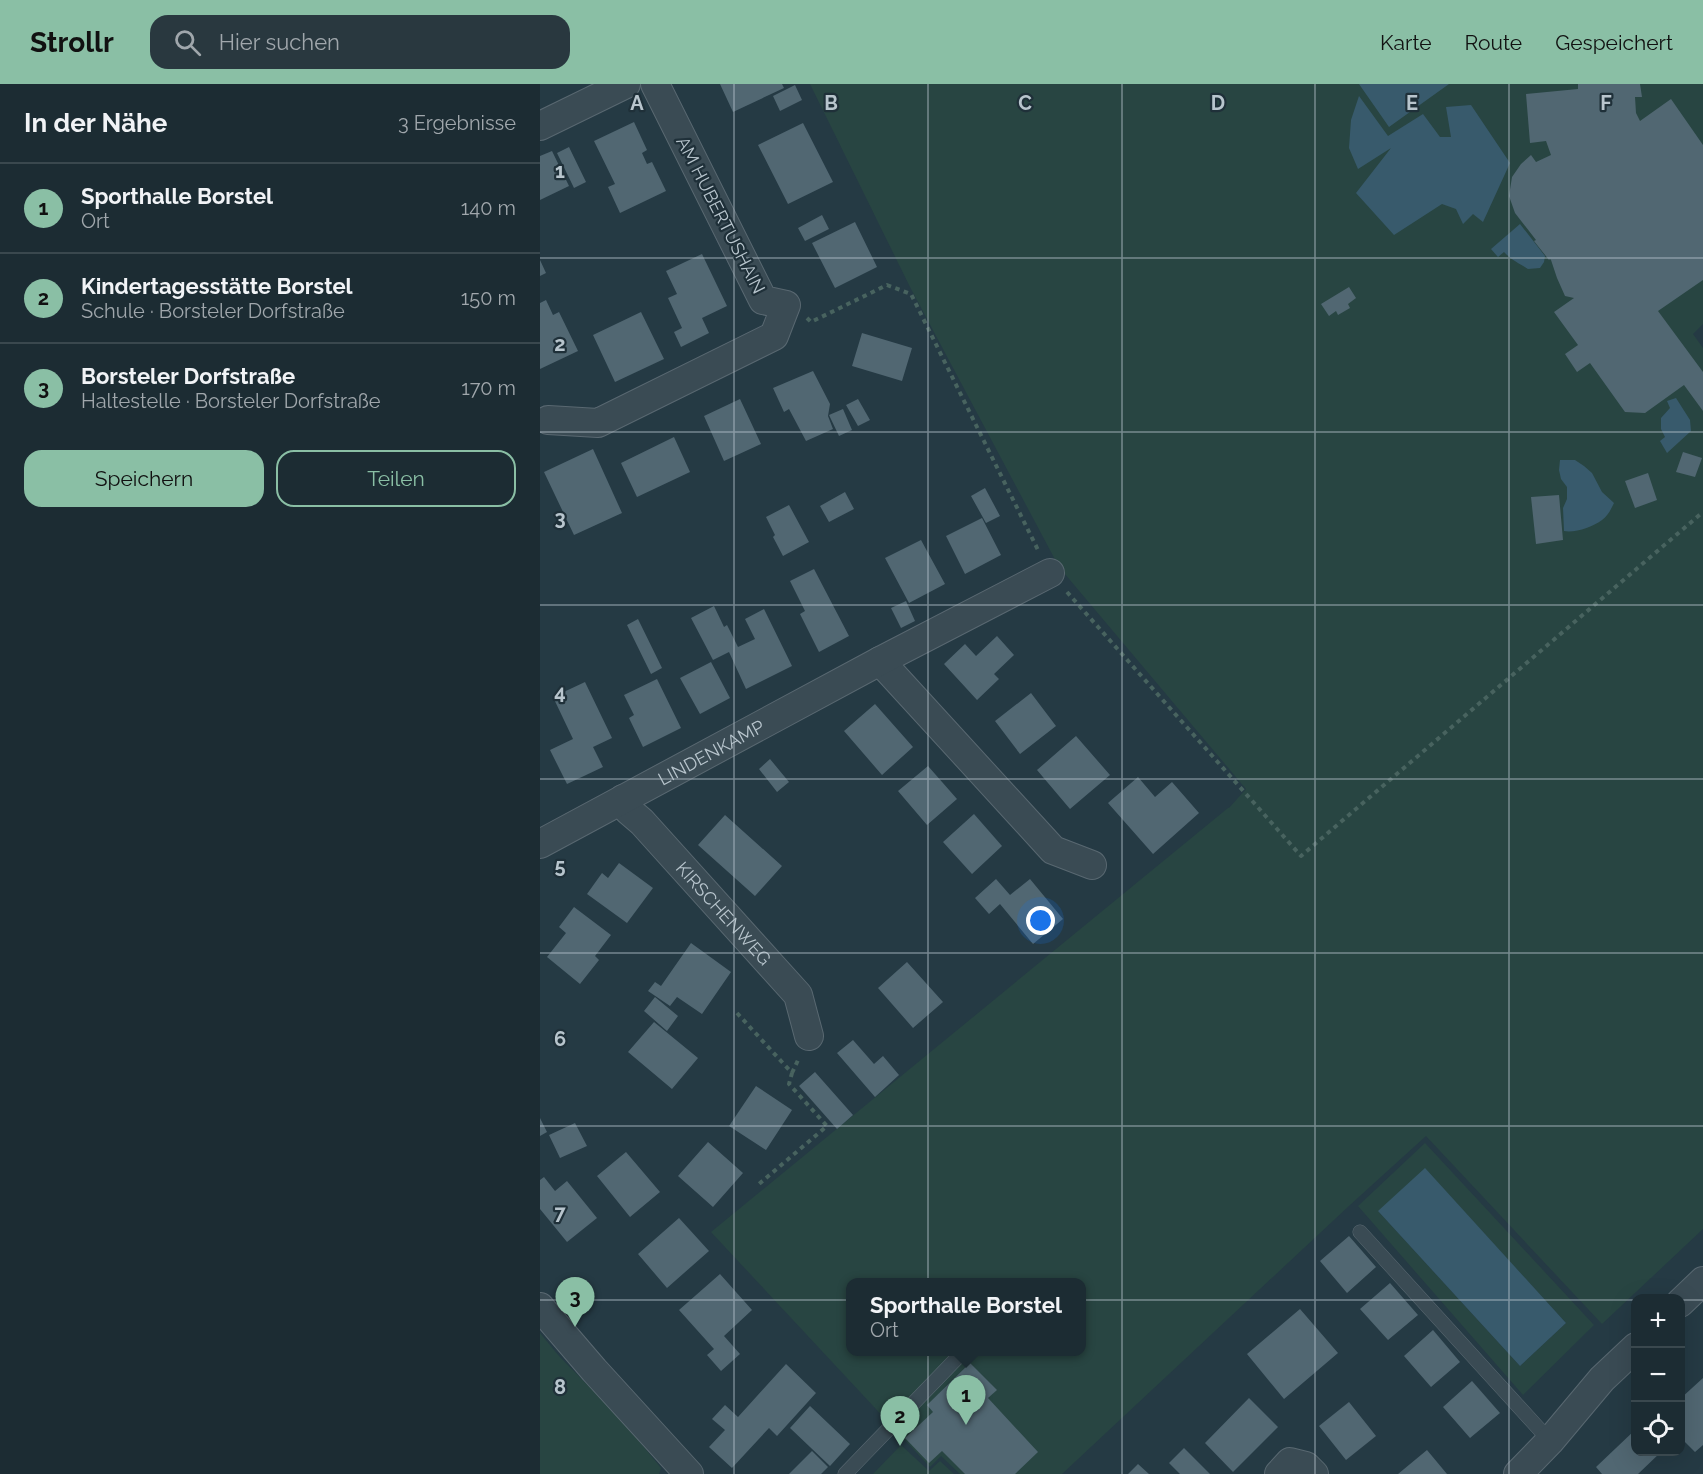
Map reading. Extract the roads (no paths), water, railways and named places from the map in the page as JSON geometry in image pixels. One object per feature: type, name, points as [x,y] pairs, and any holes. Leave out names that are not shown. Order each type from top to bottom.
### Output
[{"type":"street","points":[[540,126],[626,84]]},
{"type":"street","name":"AM HUBERTUSHAIN","points":[[548,420],[598,423],[774,336],[786,305],[763,300],[655,84]]},
{"type":"street","name":"LINDENKAMP","points":[[540,844],[880,661],[1050,573]]},
{"type":"street","points":[[880,661],[1053,850],[1092,865]]},
{"type":"street","name":"KIRSCHENWEG","points":[[623,799],[628,810],[642,822],[798,995],[809,1036]]},
{"type":"street","points":[[1685,1298],[1703,1281]]},
{"type":"street","points":[[540,1307],[689,1474]]},
{"type":"street","points":[[1518,1474],[1550,1441],[1602,1379],[1634,1348]]},
{"type":"street","points":[[1279,1474],[1290,1462],[1306,1466],[1314,1474]]},
{"type":"lane","points":[[1360,1232],[1550,1441]]},
{"type":"lane","points":[[845,1474],[958,1357]]},
{"type":"water","points":[[1359,84],[1449,84],[1389,127]]},
{"type":"water","points":[[1359,96],[1388,136],[1423,114],[1440,137],[1451,137],[1446,107],[1471,105],[1510,163],[1483,222],[1473,214],[1463,224],[1456,209],[1442,204],[1394,235],[1356,193],[1391,148],[1358,169],[1349,148],[1351,120]]},
{"type":"water","points":[[1520,224],[1545,256],[1540,268],[1528,269],[1504,252],[1498,257],[1491,249]]},
{"type":"water","points":[[1676,398],[1690,420],[1691,431],[1667,453],[1660,441],[1665,437],[1661,429],[1661,418],[1670,408],[1667,401]]},
{"type":"water","points":[[1560,460],[1575,460],[1584,466],[1592,473],[1602,492],[1614,503],[1608,514],[1598,523],[1578,530],[1564,531],[1563,508],[1567,499],[1567,487],[1561,479]]},
{"type":"water","points":[[1425,1168],[1566,1323],[1520,1366],[1378,1211]]},
{"type":"place","name":"Borsteler Dorfstraße","points":[[575,1327]]},
{"type":"place","name":"Sporthalle Borstel","points":[[966,1425]]},
{"type":"place","name":"Kindertagesstätte Borstel","points":[[900,1446]]}]
